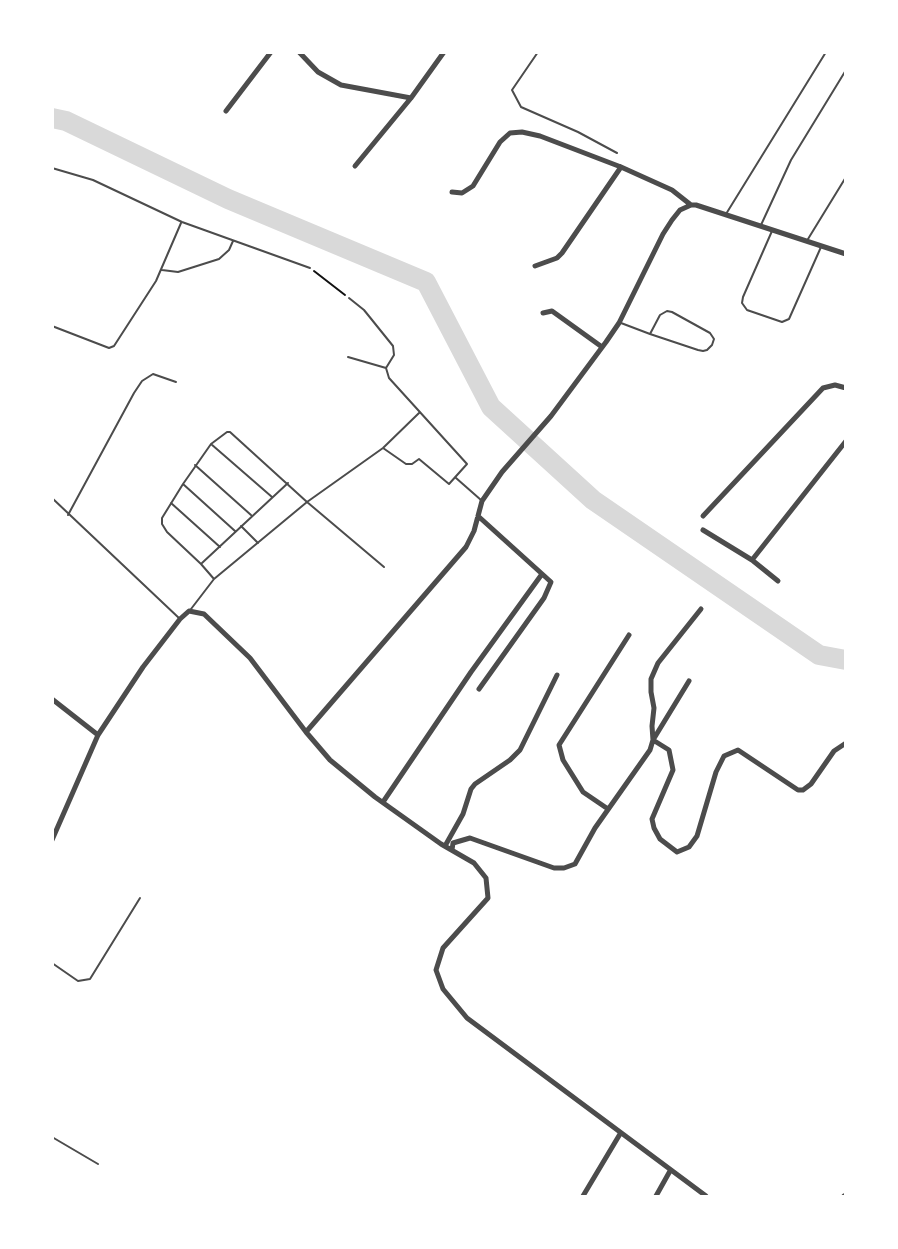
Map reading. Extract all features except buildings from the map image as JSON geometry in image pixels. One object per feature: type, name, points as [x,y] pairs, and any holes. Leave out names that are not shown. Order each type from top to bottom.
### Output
[{"type":"street","points":[[226,111],[272,52]]},
{"type":"street","points":[[299,52],[318,72],[341,85],[411,98]]},
{"type":"street","points":[[355,166],[411,98],[444,52]]},
{"type":"street","points":[[453,192],[462,193],[473,186],[493,151],[510,133],[522,132],[540,136],[621,167],[672,190],[691,205],[726,214],[846,254]]},
{"type":"street","points":[[535,266],[557,258],[562,253],[621,167]]},
{"type":"street","points":[[306,732],[466,547],[482,501],[502,472],[551,416],[619,323],[672,220],[680,210],[691,205]]},
{"type":"street","points":[[543,313],[552,311],[602,347]]},
{"type":"street","points":[[704,516],[823,388],[835,385],[846,388]]},
{"type":"street","points":[[752,560],[846,441]]},
{"type":"street","points":[[478,516],[551,582],[544,598],[479,689]]},
{"type":"street","points":[[703,530],[752,560],[778,581]]},
{"type":"street","points":[[383,802],[471,672],[542,574]]},
{"type":"street","points":[[653,740],[654,708],[651,679],[658,663],[700,609]]},
{"type":"street","points":[[52,840],[98,735],[143,667],[180,619],[189,611],[204,614],[250,658],[330,760],[383,802],[445,846],[474,863],[486,878],[488,898],[443,948],[436,970],[443,989],[467,1018],[706,1197]]},
{"type":"street","points":[[608,809],[583,792],[562,760],[559,745],[629,635]]},
{"type":"street","points":[[445,846],[463,814],[471,789],[510,760],[519,750],[557,675]]},
{"type":"street","points":[[452,850],[453,843],[470,838],[554,868],[575,864],[629,777],[642,764],[653,740],[689,681]]},
{"type":"street","points":[[52,699],[98,735]]},
{"type":"street","points":[[653,740],[669,750],[673,770],[652,819],[660,839],[677,852],[689,847],[697,836],[716,772],[724,756],[738,750],[798,790],[803,790],[812,784],[834,751],[846,743]]},
{"type":"street","points":[[583,1197],[620,1134]]},
{"type":"street","points":[[656,1197],[670,1171]]},
{"type":"lane","points":[[538,52],[512,90],[521,107],[578,132],[616,153]]},
{"type":"lane","points":[[726,214],[826,52]]},
{"type":"lane","points":[[760,227],[791,160],[846,70]]},
{"type":"lane","points":[[52,168],[93,180],[182,222],[310,268]]},
{"type":"lane","points":[[807,242],[846,177]]},
{"type":"lane","points":[[52,326],[109,348],[114,346],[162,270],[182,222]]},
{"type":"lane","points":[[772,231],[742,303],[747,310],[782,322],[789,319],[821,247]]},
{"type":"lane","points":[[162,270],[178,272],[219,259],[229,250],[233,241]]},
{"type":"lane","points":[[349,298],[364,310],[393,346],[394,355],[386,368],[389,378],[419,414],[466,462],[465,467],[449,484],[419,459],[412,465],[406,464],[383,448]]},
{"type":"lane","points":[[619,323],[650,334],[703,351],[712,345],[714,339],[710,333],[667,311],[660,315],[650,334]]},
{"type":"lane","points":[[348,357],[386,368]]},
{"type":"lane","points":[[68,515],[142,381],[153,374],[176,382]]},
{"type":"lane","points":[[189,611],[214,579],[307,502],[383,448],[419,414]]},
{"type":"lane","points":[[214,579],[164,528],[162,518],[211,444],[222,434],[230,432],[307,502],[384,567]]},
{"type":"lane","points":[[211,444],[272,497]]},
{"type":"lane","points":[[195,465],[252,516]]},
{"type":"lane","points":[[456,478],[482,501]]},
{"type":"lane","points":[[201,564],[288,483]]},
{"type":"lane","points":[[183,484],[235,531]]},
{"type":"lane","points":[[52,498],[180,619]]},
{"type":"lane","points":[[171,503],[219,547]]},
{"type":"lane","points":[[241,526],[258,543]]},
{"type":"lane","points":[[52,963],[78,981],[90,979],[140,898]]},
{"type":"lane","points":[[52,1137],[98,1164]]},
{"type":"path","points":[[310,268],[349,298]]},
{"type":"waterway","points":[[52,118],[66,121],[228,199],[426,282],[491,407],[593,500],[819,655],[846,660]]}]
